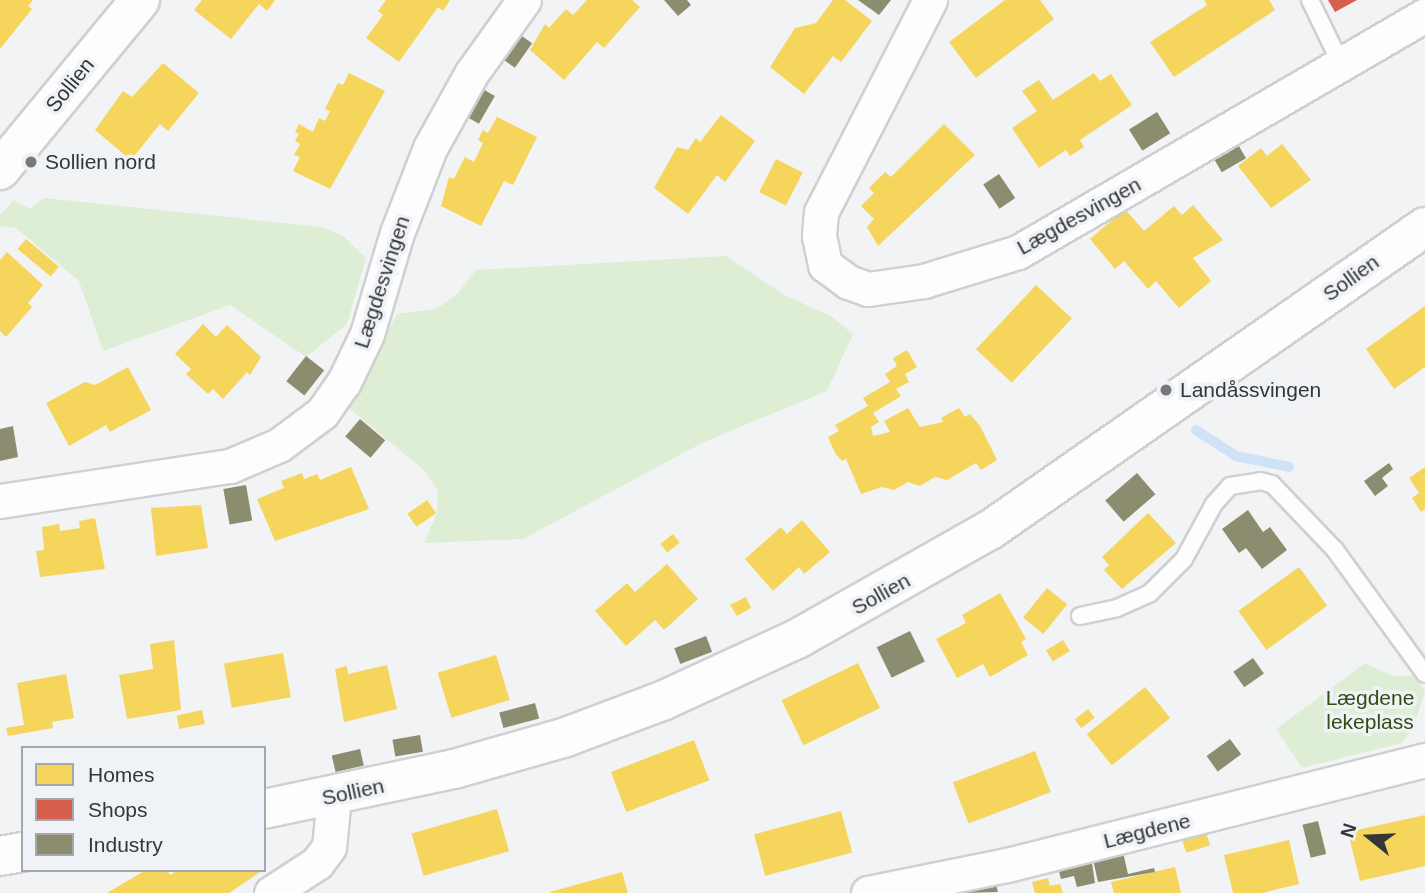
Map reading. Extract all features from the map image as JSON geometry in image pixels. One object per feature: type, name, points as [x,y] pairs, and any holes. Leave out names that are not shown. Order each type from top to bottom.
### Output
[{"type":"street","name":"Sollien","points":[[0,170],[140,0]]},
{"type":"street","name":"Lægdesvingen","points":[[0,501],[230,466],[279,445],[322,413],[344,383],[367,334],[397,233],[430,148],[471,74],[524,0]]},
{"type":"street","name":"Lægdesvingen","points":[[930,0],[821,212],[818,236],[825,265],[848,282],[868,289],[924,281],[1018,251],[1205,146],[1340,62],[1425,15]]},
{"type":"street","name":"Sollien","points":[[266,809],[334,797],[566,737],[731,671],[829,623],[990,530],[1425,227]]},
{"type":"street","name":"Lægdene","points":[[868,893],[1021,861],[1425,760]]},
{"type":"street","points":[[271,893],[317,863],[329,847],[334,797]]},
{"type":"street","points":[[0,856],[21,852]]},
{"type":"lane","points":[[1310,0],[1340,62]]},
{"type":"lane","points":[[1080,616],[1117,608],[1150,593],[1184,559],[1214,505],[1230,486],[1260,481],[1272,484],[1335,550],[1425,674]]},
{"type":"green space","points":[[44,198],[322,227],[343,236],[366,258],[347,324],[306,357],[230,305],[103,351],[79,281],[16,228],[0,226],[0,215],[14,200],[30,209]]},
{"type":"green space","points":[[726,256],[784,295],[831,316],[853,334],[827,391],[704,442],[523,539],[424,543],[437,513],[438,491],[426,472],[348,407],[397,314],[436,309],[457,294],[476,270]]},
{"type":"green space","name":"Lægdene lekeplass","points":[[1365,663],[1393,676],[1413,676],[1425,691],[1414,725],[1402,743],[1302,768],[1276,729]]},
{"type":"building: Homes","points":[[0,0],[33,0],[28,6],[32,9],[0,49]]},
{"type":"building: Homes","points":[[202,0],[275,0],[267,11],[259,4],[231,39],[194,10]]},
{"type":"building: Homes","points":[[386,0],[450,0],[443,11],[438,7],[399,62],[366,38],[383,15],[378,11]]},
{"type":"building: Homes","points":[[587,0],[632,0],[640,7],[604,48],[597,42],[564,80],[530,50],[545,24],[549,28],[566,9],[573,15]]},
{"type":"building: Homes","points":[[833,0],[845,0],[872,21],[841,62],[833,56],[804,94],[770,67],[795,28],[816,23]]},
{"type":"building: Homes","points":[[1005,0],[1040,0],[1054,19],[976,78],[949,42]]},
{"type":"building: Homes","points":[[1204,0],[1269,0],[1275,10],[1174,77],[1150,42],[1207,5]]},
{"type":"building: Homes","points":[[163,63],[199,93],[168,131],[160,124],[131,160],[95,130],[123,91],[132,97]]},
{"type":"building: Homes","points":[[349,73],[385,91],[330,189],[293,171],[300,157],[294,155],[300,144],[295,141],[299,134],[295,132],[299,124],[313,132],[319,118],[325,121],[330,111],[325,109],[338,83],[343,85]]},
{"type":"building: Homes","points":[[1094,73],[1100,81],[1111,74],[1132,105],[1080,140],[1084,147],[1070,156],[1066,150],[1039,168],[1012,128],[1037,111],[1022,91],[1039,80],[1053,100]]},
{"type":"building: Homes","points":[[721,115],[755,141],[725,182],[717,175],[688,214],[654,188],[677,147],[688,150],[696,138],[700,142]]},
{"type":"building: Homes","points":[[497,117],[537,137],[513,185],[504,181],[481,226],[441,206],[449,177],[454,179],[465,157],[474,162],[483,143],[478,140],[483,130],[488,133]]},
{"type":"building: Homes","points":[[944,124],[975,155],[878,246],[867,227],[874,219],[861,206],[874,193],[869,188],[885,172],[891,177]]},
{"type":"building: Homes","points":[[1282,144],[1311,180],[1271,208],[1238,166],[1261,148],[1267,156]]},
{"type":"building: Homes","points":[[776,159],[803,173],[786,206],[759,192]]},
{"type":"building: Homes","points":[[1193,205],[1223,240],[1193,258],[1211,281],[1179,308],[1156,281],[1148,289],[1124,261],[1115,269],[1090,239],[1125,209],[1144,231],[1174,206],[1182,215]]},
{"type":"building: Homes","points":[[26,239],[59,267],[51,277],[18,249]]},
{"type":"building: Homes","points":[[7,252],[43,285],[28,303],[32,307],[6,337],[0,331],[0,260]]},
{"type":"building: Homes","points":[[1036,285],[1072,318],[1012,383],[976,349]]},
{"type":"building: Homes","points":[[1425,306],[1425,367],[1394,389],[1366,349]]},
{"type":"building: Homes","points":[[203,324],[216,337],[227,325],[261,357],[250,375],[247,372],[223,399],[213,389],[208,394],[186,374],[191,369],[175,354]]},
{"type":"building: Homes","points":[[907,350],[917,367],[905,374],[909,382],[896,389],[901,396],[873,413],[879,422],[871,427],[873,436],[890,432],[884,421],[908,408],[920,427],[943,422],[941,418],[959,408],[965,417],[970,414],[980,426],[997,460],[981,470],[976,463],[947,480],[935,477],[920,486],[908,482],[894,490],[882,487],[861,494],[846,459],[842,461],[835,453],[828,437],[839,431],[835,425],[868,406],[863,398],[890,382],[885,374],[897,366],[893,358]]},
{"type":"building: Homes","points":[[128,367],[151,410],[110,432],[106,425],[69,446],[46,403],[85,382],[95,385]]},
{"type":"building: Homes","points":[[351,467],[369,509],[275,541],[257,499],[284,488],[281,481],[302,473],[304,479],[317,474],[320,480]]},
{"type":"building: Homes","points":[[1425,467],[1425,509],[1421,512],[1412,498],[1419,493],[1409,478]]},
{"type":"building: Homes","points":[[427,500],[436,513],[417,527],[407,514]]},
{"type":"building: Homes","points":[[201,505],[208,548],[156,556],[151,508]]},
{"type":"building: Homes","points":[[1148,513],[1176,543],[1122,589],[1104,570],[1109,565],[1102,557]]},
{"type":"building: Homes","points":[[95,518],[105,569],[40,577],[36,551],[44,550],[42,527],[59,524],[60,531],[80,528],[79,521]]},
{"type":"building: Homes","points":[[802,520],[830,552],[804,574],[799,567],[773,591],[745,559],[781,527],[787,534]]},
{"type":"building: Homes","points":[[673,534],[680,543],[667,553],[660,544]]},
{"type":"building: Homes","points":[[667,564],[698,599],[664,630],[655,620],[626,646],[595,611],[627,583],[635,592]]},
{"type":"building: Homes","points":[[1299,567],[1327,606],[1267,650],[1238,611]]},
{"type":"building: Homes","points":[[1047,588],[1067,604],[1043,634],[1023,618]]},
{"type":"building: Homes","points":[[1000,593],[1026,639],[1021,642],[1028,655],[990,677],[983,664],[957,678],[936,639],[966,623],[962,615]]},
{"type":"building: Homes","points":[[746,597],[751,608],[737,616],[730,605]]},
{"type":"building: Homes","points":[[174,640],[181,710],[127,719],[119,675],[153,669],[150,644]]},
{"type":"building: Homes","points":[[1063,640],[1070,651],[1053,662],[1046,651]]},
{"type":"building: Homes","points":[[283,653],[291,697],[232,708],[224,663]]},
{"type":"building: Homes","points":[[496,655],[510,700],[451,718],[438,673]]},
{"type":"building: Homes","points":[[858,663],[880,708],[804,745],[782,700]]},
{"type":"building: Homes","points":[[387,665],[397,709],[344,722],[335,669],[347,666],[348,674]]},
{"type":"building: Homes","points":[[66,674],[74,718],[52,722],[53,728],[8,736],[6,728],[24,725],[17,683]]},
{"type":"building: Homes","points":[[1145,687],[1170,718],[1112,765],[1087,734]]},
{"type":"building: Homes","points":[[1088,709],[1095,718],[1081,728],[1075,719]]},
{"type":"building: Homes","points":[[202,710],[205,724],[179,729],[177,715]]},
{"type":"building: Homes","points":[[694,740],[709,780],[626,812],[611,772]]},
{"type":"building: Homes","points":[[1035,751],[1051,792],[969,824],[953,783]]},
{"type":"building: Homes","points":[[497,809],[509,851],[424,876],[411,834]]},
{"type":"building: Homes","points":[[841,811],[852,853],[765,876],[754,834]]},
{"type":"building: Homes","points":[[1425,815],[1425,866],[1360,881],[1348,832]]},
{"type":"building: Homes","points":[[1206,832],[1210,845],[1186,853],[1182,839]]},
{"type":"building: Homes","points":[[1289,840],[1299,884],[1262,893],[1233,893],[1224,855]]},
{"type":"building: Homes","points":[[1175,867],[1181,893],[1114,893],[1111,882]]},
{"type":"building: Homes","points":[[143,872],[168,872],[170,875],[175,872],[260,872],[229,893],[107,893]]},
{"type":"building: Homes","points":[[622,872],[628,893],[550,893],[550,892]]},
{"type":"building: Homes","points":[[1048,878],[1050,886],[1060,884],[1063,893],[1035,893],[1032,882]]},
{"type":"building: Shops","points":[[1328,0],[1357,0],[1335,12]]},
{"type":"building: Industry","points":[[664,0],[687,0],[691,5],[678,16]]},
{"type":"building: Industry","points":[[858,0],[891,0],[879,15]]},
{"type":"building: Industry","points":[[519,34],[532,43],[515,68],[502,59]]},
{"type":"building: Industry","points":[[481,88],[495,96],[479,124],[465,116]]},
{"type":"building: Industry","points":[[1157,112],[1170,133],[1142,151],[1129,129]]},
{"type":"building: Industry","points":[[1236,141],[1246,158],[1222,172],[1212,155]]},
{"type":"building: Industry","points":[[999,174],[1015,198],[999,209],[983,185]]},
{"type":"building: Industry","points":[[306,356],[324,370],[304,395],[286,381]]},
{"type":"building: Industry","points":[[360,419],[385,440],[370,458],[345,437]]},
{"type":"building: Industry","points":[[13,426],[18,457],[0,461],[0,429]]},
{"type":"building: Industry","points":[[1389,463],[1393,469],[1382,478],[1388,486],[1375,496],[1364,481]]},
{"type":"building: Industry","points":[[1137,473],[1155,494],[1124,522],[1105,501]]},
{"type":"building: Industry","points":[[246,485],[252,520],[230,524],[223,489]]},
{"type":"building: Industry","points":[[1248,510],[1263,532],[1270,527],[1287,550],[1262,569],[1246,548],[1239,553],[1222,529]]},
{"type":"building: Industry","points":[[910,631],[925,662],[892,678],[877,647]]},
{"type":"building: Industry","points":[[706,636],[712,652],[680,664],[674,648]]},
{"type":"building: Industry","points":[[1253,658],[1264,674],[1244,687],[1233,672]]},
{"type":"building: Industry","points":[[535,703],[539,718],[503,728],[499,713]]},
{"type":"building: Industry","points":[[420,735],[423,752],[395,757],[392,740]]},
{"type":"building: Industry","points":[[1230,739],[1241,754],[1218,771],[1207,756]]},
{"type":"building: Industry","points":[[360,749],[364,766],[336,772],[332,756]]},
{"type":"building: Industry","points":[[1318,821],[1326,854],[1311,858],[1302,825]]},
{"type":"building: Industry","points":[[1122,848],[1128,874],[1154,868],[1155,872],[1098,882],[1092,855]]},
{"type":"building: Industry","points":[[1091,856],[1095,883],[1077,887],[1074,876],[1061,879],[1057,864]]},
{"type":"building: Industry","points":[[994,878],[998,892],[963,893],[961,886]]},
{"type":"waterway","points":[[1196,430],[1236,456],[1289,467]]},
{"type":"place","name":"Sollien nord","points":[[31,162]]},
{"type":"place","name":"Landåssvingen","points":[[1166,390]]}]
